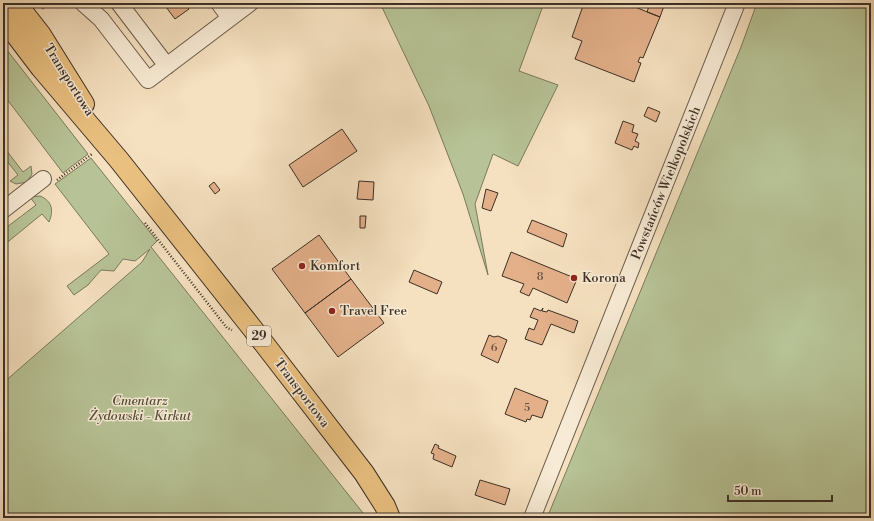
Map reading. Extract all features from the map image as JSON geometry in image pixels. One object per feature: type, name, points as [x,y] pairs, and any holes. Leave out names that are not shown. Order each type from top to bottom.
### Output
[{"type":"main road","name":"Transportowa","points":[[16,3],[41,35],[119,160]]},
{"type":"main road","name":"Transportowa","points":[[3,18],[41,68],[119,160],[252,328],[364,473],[385,506],[390,518]]},
{"type":"street","points":[[83,3],[101,19],[148,80],[250,3]]},
{"type":"street","points":[[101,19],[121,3],[167,66]]},
{"type":"street","points":[[219,3],[230,18]]},
{"type":"street","name":"Powstańców Wielkopolskich","points":[[532,518],[736,3]]},
{"type":"street","points":[[3,210],[44,179]]},
{"type":"path","points":[[44,179],[55,181],[92,154]]},
{"type":"green space","points":[[380,3],[544,3],[519,71],[558,85],[518,166],[493,154],[475,204],[488,275],[463,194],[429,106]]},
{"type":"green space","points":[[757,3],[871,3],[871,518],[547,518],[741,47]]},
{"type":"green space","points":[[3,45],[88,154],[63,173],[3,94]]},
{"type":"green space","points":[[3,146],[23,172],[31,166],[32,174],[27,182],[16,184],[10,181],[18,175],[3,156]]},
{"type":"green space","name":"Cmentarz Żydowski - Kirkut","points":[[91,158],[157,241],[151,247],[367,518],[3,518],[3,383],[142,262],[150,249],[135,261],[123,259],[114,271],[101,270],[88,285],[74,295],[67,286],[109,254],[55,184]]},
{"type":"green space","points":[[40,196],[47,200],[51,206],[52,210],[49,222],[42,214],[4,245],[3,230],[36,205],[30,197]]},
{"type":"building","points":[[163,3],[184,3],[189,9],[175,19]]},
{"type":"building","points":[[584,3],[625,3],[660,17],[643,58],[640,57],[638,62],[641,63],[634,82],[575,59],[582,41],[572,37]]},
{"type":"building","points":[[650,3],[665,3],[660,17],[647,12]]},
{"type":"building","points":[[648,107],[660,112],[656,122],[644,116]]},
{"type":"building","points":[[623,121],[634,125],[632,132],[638,134],[635,141],[639,143],[638,148],[634,146],[632,150],[615,143]]},
{"type":"building","points":[[342,129],[357,151],[303,187],[289,165]]},
{"type":"building","points":[[359,181],[374,182],[373,200],[357,199]]},
{"type":"building","points":[[214,182],[220,190],[215,194],[209,186]]},
{"type":"building","points":[[486,189],[498,193],[491,211],[482,208]]},
{"type":"building","points":[[360,216],[366,216],[365,228],[360,228]]},
{"type":"building","points":[[532,220],[567,234],[563,247],[527,232]]},
{"type":"building","points":[[319,235],[351,279],[305,313],[272,269]]},
{"type":"building","points":[[511,252],[577,279],[567,303],[533,288],[529,296],[520,292],[524,284],[502,276]]},
{"type":"building","points":[[414,270],[442,282],[437,294],[409,282]]},
{"type":"building","points":[[351,279],[384,323],[338,357],[305,313]]},
{"type":"building","points":[[534,308],[541,311],[543,308],[542,311],[547,312],[548,310],[578,321],[574,333],[551,324],[542,345],[525,339],[529,328],[534,330],[538,320],[530,317]]},
{"type":"building","points":[[489,335],[494,337],[498,336],[507,340],[498,363],[481,355]]},
{"type":"building","points":[[515,388],[548,401],[542,418],[532,415],[530,420],[527,419],[526,422],[505,414]]},
{"type":"building","points":[[435,444],[439,446],[438,448],[456,456],[452,467],[433,459],[434,454],[431,453]]},
{"type":"building","points":[[480,480],[510,489],[505,505],[475,495]]},
{"type":"place","name":"Komfort","points":[[302,266]]},
{"type":"place","name":"Korona","points":[[574,278]]},
{"type":"place","name":"Travel Free","points":[[332,311]]}]
